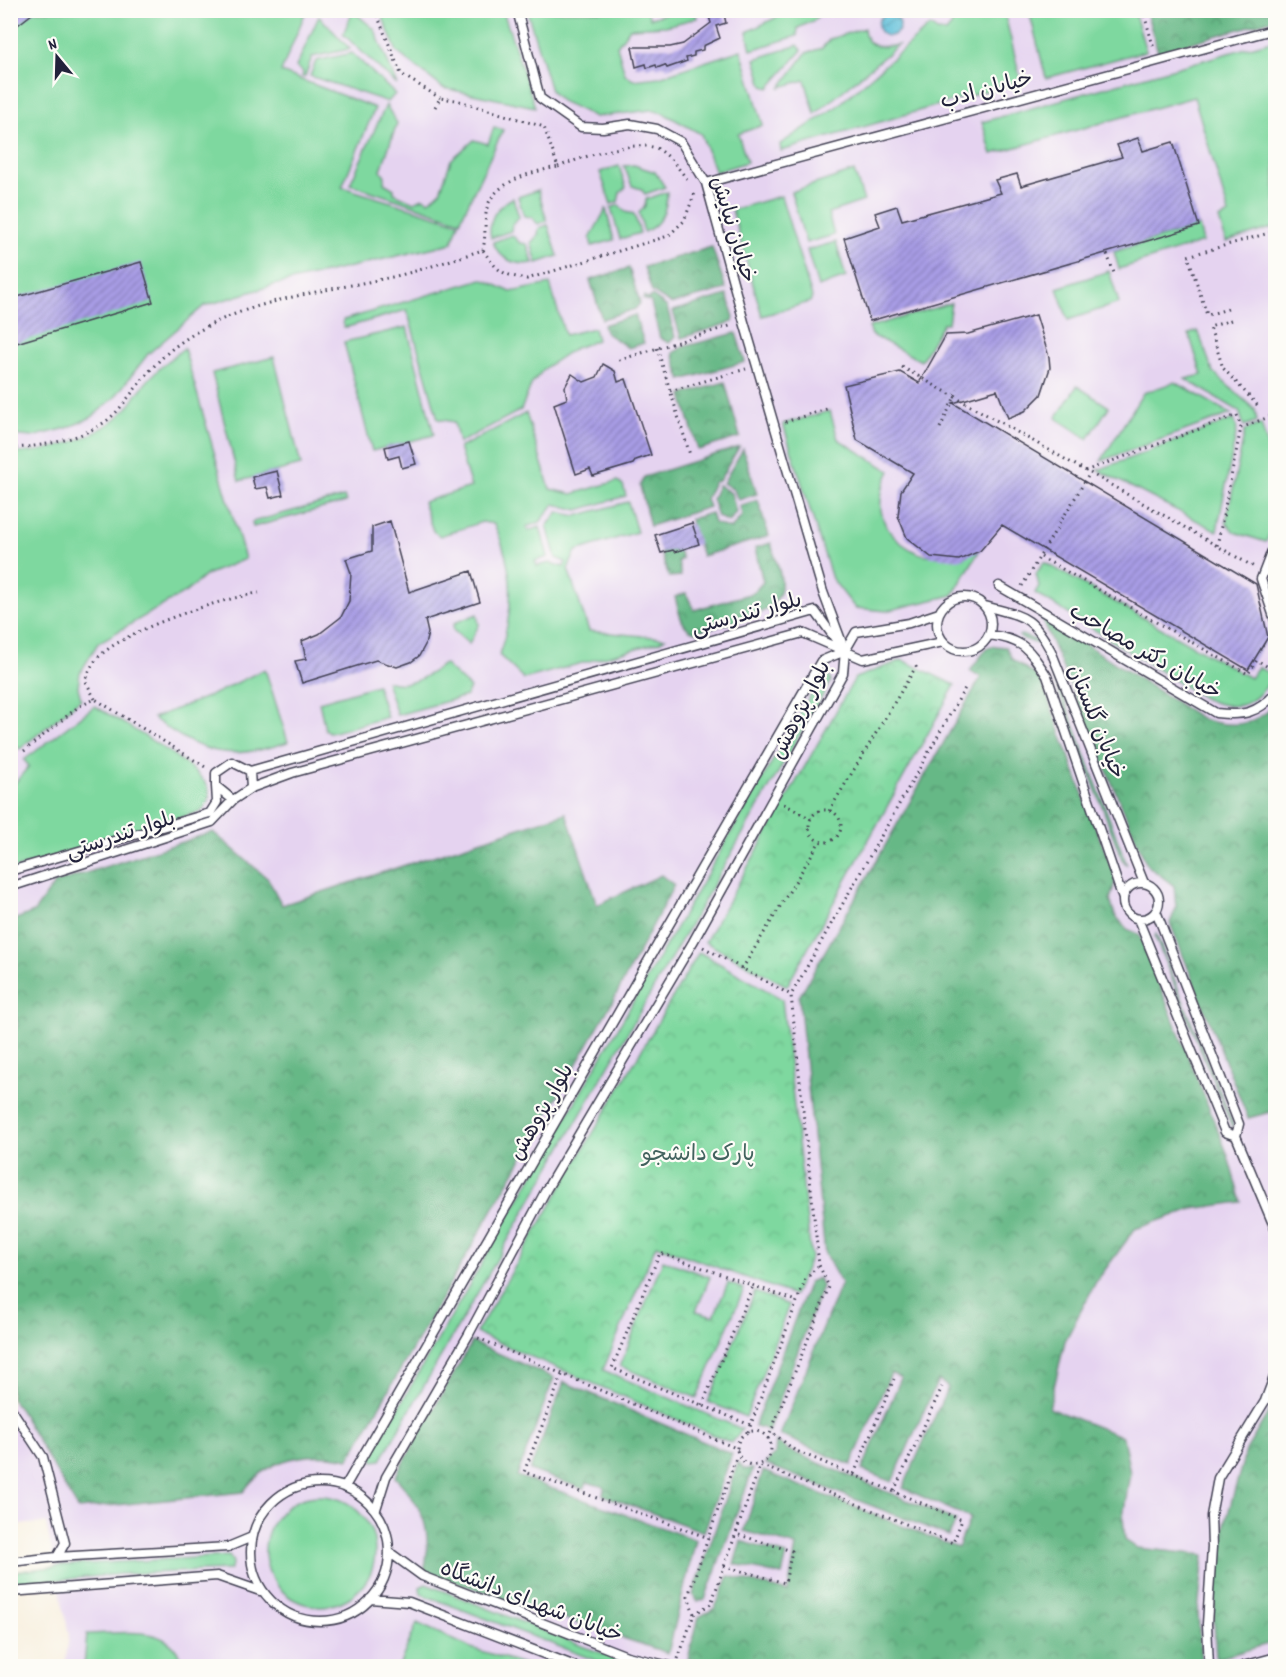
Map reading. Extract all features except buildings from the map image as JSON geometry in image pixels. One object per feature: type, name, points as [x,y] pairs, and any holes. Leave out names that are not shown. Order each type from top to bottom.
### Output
[{"type":"lane","name":"خیابان نیایش","points":[[517,10],[540,98],[581,127],[603,128],[630,124],[657,129],[681,142],[706,183],[823,592],[845,651]]},
{"type":"lane","name":"خیابان ادب","points":[[706,183],[1275,28]]},
{"type":"lane","points":[[1275,540],[1261,579],[1275,623]]},
{"type":"lane","name":"خیابان دکتر مصاحب","points":[[999,586],[1216,713],[1238,715],[1255,710],[1264,706],[1275,693]]},
{"type":"lane","points":[[939,613],[937,628],[943,642],[949,647],[964,651],[979,647],[989,635],[991,620],[985,606],[972,597],[956,598],[949,601],[939,613],[909,623],[856,632],[845,651],[863,658],[943,642]]},
{"type":"lane","name":"خیابان گلستان","points":[[985,606],[1026,617],[1040,630],[1144,883]]},
{"type":"lane","name":"بلوار تندرستی","points":[[249,771],[815,611],[845,651]]},
{"type":"lane","name":"بلوار تندرستی","points":[[251,788],[303,770],[803,633],[845,651]]},
{"type":"lane","name":"خیابان گلستان","points":[[989,635],[1012,638],[1030,650],[1047,676],[1123,899]]},
{"type":"lane","name":"بلوار پژوهش","points":[[346,1485],[821,661],[845,651],[843,673],[693,942],[546,1190],[469,1334],[386,1477],[376,1509]]},
{"type":"lane","points":[[232,762],[249,771],[251,788],[233,801],[216,786],[216,774],[232,762]]},
{"type":"lane","name":"بلوار تندرستی","points":[[10,871],[210,813],[217,802],[216,786]]},
{"type":"lane","name":"بلوار تندرستی","points":[[10,886],[212,822],[233,801]]},
{"type":"lane","points":[[1138,919],[1148,918],[1156,911],[1160,900],[1155,888],[1144,883],[1130,886],[1123,899],[1130,914],[1138,919],[1225,1132],[1236,1136]]},
{"type":"lane","points":[[1156,911],[1239,1124],[1236,1136],[1275,1231]]},
{"type":"lane","points":[[1209,1666],[1207,1624],[1212,1547],[1211,1516],[1218,1478],[1266,1401],[1275,1372]]},
{"type":"lane","points":[[10,1407],[43,1457],[64,1543],[57,1557]]},
{"type":"lane","points":[[10,1592],[217,1576],[260,1591],[289,1614],[306,1620],[324,1621],[349,1614],[370,1599],[384,1577],[389,1552],[386,1533],[376,1509],[346,1485],[315,1483],[297,1486],[281,1494],[267,1506],[257,1522],[252,1537],[250,1557],[260,1591]]},
{"type":"lane","points":[[10,1562],[228,1547],[252,1537]]},
{"type":"lane","name":"خیابان شهدای دانشگاه","points":[[389,1552],[422,1576],[627,1656],[670,1666]]},
{"type":"lane","name":"خیابان شهدای دانشگاه","points":[[370,1599],[409,1602],[575,1666]]},
{"type":"lane","points":[[1243,1666],[1275,1657]]},
{"type":"path","points":[[375,10],[401,74],[440,98],[544,127],[558,167]]},
{"type":"path","points":[[1143,10],[1158,60]]},
{"type":"path","points":[[435,107],[440,98]]},
{"type":"path","points":[[640,146],[656,148],[671,159],[689,180],[706,183],[694,192],[684,221],[668,236],[570,267],[527,279],[506,276],[494,266],[483,250],[487,205],[500,189],[522,178],[581,158],[640,146]]},
{"type":"path","points":[[1228,309],[1207,315],[1188,256],[1275,231]]},
{"type":"path","points":[[10,448],[34,447],[99,425],[118,410],[136,384],[159,360],[182,341],[220,322],[261,305],[395,276],[483,250]]},
{"type":"path","points":[[1107,254],[1114,273]]},
{"type":"path","points":[[1231,321],[1210,327],[1223,368],[1259,407]]},
{"type":"path","points":[[619,360],[744,322]]},
{"type":"path","points":[[657,348],[690,455]]},
{"type":"path","points":[[670,391],[757,366]]},
{"type":"path","points":[[902,367],[1263,572]]},
{"type":"path","points":[[940,428],[958,390]]},
{"type":"path","points":[[774,425],[830,408]]},
{"type":"path","points":[[1085,471],[1237,415],[1241,428],[1217,546]]},
{"type":"path","points":[[1241,428],[1271,416],[1275,417]]},
{"type":"path","points":[[1090,474],[1041,557],[1248,674],[1257,660],[1275,672]]},
{"type":"path","points":[[216,774],[95,699],[86,680],[93,662],[121,640],[215,602],[259,593]]},
{"type":"path","points":[[830,811],[917,665]]},
{"type":"path","points":[[768,1439],[829,1287],[819,1265],[791,995],[965,688]]},
{"type":"path","points":[[24,751],[78,707],[95,699]]},
{"type":"path","points":[[784,804],[811,819]]},
{"type":"path","points":[[830,811],[839,819],[840,831],[832,840],[819,841],[811,833],[811,819],[817,812],[830,811]]},
{"type":"path","points":[[742,969],[819,841]]},
{"type":"path","points":[[693,942],[791,995]]},
{"type":"path","points":[[750,1425],[612,1368],[660,1253],[797,1301]]},
{"type":"path","points":[[676,1666],[694,1614],[688,1596],[737,1455],[738,1441],[748,1432],[805,1280],[819,1265]]},
{"type":"path","points":[[702,1406],[753,1286]]},
{"type":"path","points":[[469,1334],[738,1449]]},
{"type":"path","points":[[562,1375],[524,1472],[709,1538]]},
{"type":"path","points":[[854,1474],[894,1380]]},
{"type":"path","points":[[894,1491],[942,1387]]},
{"type":"path","points":[[694,1614],[711,1604],[760,1465],[770,1456],[771,1442],[762,1432],[748,1432]]},
{"type":"path","points":[[737,1455],[747,1465],[760,1465],[953,1543],[962,1520],[794,1450],[772,1432]]},
{"type":"path","points":[[724,1566],[785,1583],[792,1551],[736,1534]]},
{"type":"shaded area","points":[[11,11],[1275,11],[1275,1666],[65,1666],[69,1635],[46,1523],[11,1525]]},
{"type":"green space","points":[[791,10],[821,11],[815,20],[798,28],[797,36],[751,50],[747,32]]},
{"type":"green space","points":[[10,11],[306,11],[281,72],[375,108],[342,187],[459,223],[452,243],[274,285],[204,306],[148,354],[115,397],[92,417],[67,428],[32,437],[11,435]]},
{"type":"green space","points":[[353,11],[375,30],[397,85],[343,34]]},
{"type":"green space","points":[[380,11],[503,11],[535,107],[443,88],[397,52]]},
{"type":"green space","points":[[527,11],[647,11],[650,18],[676,11],[695,11],[697,18],[666,26],[630,28],[617,46],[625,74],[633,80],[659,77],[741,50],[763,125],[738,134],[747,162],[715,172],[701,134],[663,113],[651,110],[595,117],[561,101],[551,91]]},
{"type":"green space","points":[[946,11],[1004,11],[1021,81],[781,151],[780,144],[835,108],[930,26],[937,31],[946,32],[952,25],[951,17]]},
{"type":"green space","points":[[1029,11],[1134,11],[1146,51],[1046,78]]},
{"type":"green space","points":[[1146,11],[1275,11],[1275,19],[1158,52]]},
{"type":"green space","points":[[319,16],[350,49],[312,57],[305,77],[302,77],[303,72],[296,67]]},
{"type":"green space","points":[[864,28],[867,40],[875,46],[898,45],[815,114],[805,80],[781,87],[806,53],[822,48],[830,39]]},
{"type":"green space","points":[[1275,40],[1275,227],[1226,242],[1219,219],[1229,214],[1194,97],[992,154],[982,122]]},
{"type":"green space","points":[[798,45],[802,50],[769,88],[763,86],[755,59]]},
{"type":"green space","points":[[352,53],[395,94],[388,102],[310,76],[316,61]]},
{"type":"green space","points":[[386,105],[397,123],[381,170],[385,176],[384,183],[394,189],[394,193],[414,202],[423,198],[429,201],[440,192],[451,160],[474,140],[488,144],[494,127],[503,130],[460,221],[350,184]]},
{"type":"green space","points":[[634,165],[655,172],[665,187],[645,194],[641,189],[632,186],[624,166]]},
{"type":"green space","points":[[619,166],[626,187],[620,193],[618,202],[611,204],[600,172]]},
{"type":"green space","points":[[854,171],[864,201],[828,213],[834,235],[806,243],[791,192]]},
{"type":"green space","points":[[538,190],[547,221],[538,224],[531,217],[524,216],[518,197]]},
{"type":"green space","points":[[667,192],[662,216],[655,225],[644,232],[639,213],[645,206],[646,199]]},
{"type":"green space","points":[[781,196],[812,297],[810,302],[762,316],[732,210]]},
{"type":"green space","points":[[513,198],[519,217],[512,224],[511,231],[491,238],[490,225],[494,214]]},
{"type":"green space","points":[[619,205],[625,212],[634,214],[640,233],[620,239],[611,208]]},
{"type":"green space","points":[[606,209],[614,240],[592,246],[590,238]]},
{"type":"green space","points":[[548,225],[558,256],[537,263],[531,243],[538,235],[539,228]]},
{"type":"green space","points":[[1199,226],[1203,242],[1119,269],[1114,252]]},
{"type":"green space","points":[[512,235],[520,243],[527,244],[533,263],[514,262],[499,253],[493,242]]},
{"type":"green space","points":[[836,242],[846,277],[818,287],[807,250]]},
{"type":"green space","points":[[712,247],[726,289],[671,304],[652,292],[644,267]]},
{"type":"green space","points":[[629,268],[640,303],[635,309],[602,319],[590,280]]},
{"type":"green space","points":[[1109,271],[1119,303],[1068,320],[1057,288]]},
{"type":"green space","points":[[482,279],[511,292],[550,284],[565,335],[594,328],[597,340],[573,349],[545,368],[532,383],[521,410],[459,443],[454,422],[438,419],[407,310],[344,328],[343,320]]},
{"type":"green space","points":[[727,295],[734,317],[733,322],[681,338],[673,311]]},
{"type":"green space","points":[[644,296],[648,299],[652,296],[667,307],[675,337],[669,343],[660,338],[651,302],[643,299]]},
{"type":"green space","points":[[951,303],[948,323],[943,323],[921,361],[872,335],[869,327]]},
{"type":"green space","points":[[635,315],[644,343],[628,348],[605,332],[603,325]]},
{"type":"green space","points":[[407,327],[434,435],[372,451],[344,342]]},
{"type":"green space","points":[[1198,331],[1213,372],[1255,410],[1257,421],[1244,426],[1239,411],[1185,379],[1202,375],[1189,334]]},
{"type":"green space","points":[[736,333],[745,362],[681,380],[673,353],[683,347]]},
{"type":"green space","points":[[184,348],[245,559],[206,575],[186,592],[98,643],[80,673],[78,687],[81,699],[20,749],[10,743],[11,453],[57,447],[88,436],[102,428],[128,407],[150,378]]},
{"type":"green space","points":[[274,357],[301,465],[239,481],[212,373]]},
{"type":"green space","points":[[725,382],[740,437],[698,450],[682,395]]},
{"type":"green space","points":[[1175,382],[1231,414],[1101,461],[1143,393]]},
{"type":"green space","points":[[1077,386],[1109,407],[1088,439],[1056,418]]},
{"type":"green space","points":[[830,411],[838,439],[890,471],[882,492],[881,511],[888,529],[904,545],[920,554],[937,554],[991,531],[953,595],[886,611],[855,608],[832,579],[783,424]]},
{"type":"green space","points":[[526,413],[550,489],[572,494],[617,481],[623,485],[626,496],[578,510],[554,504],[540,522],[526,527],[528,531],[540,527],[548,557],[535,561],[537,566],[550,563],[564,567],[566,562],[556,558],[547,526],[558,512],[576,516],[628,502],[637,532],[576,551],[568,569],[589,631],[665,638],[659,642],[524,679],[499,655],[508,621],[510,589],[506,557],[494,524],[482,522],[440,536],[433,531],[423,502],[471,487],[459,448]]},
{"type":"green space","points":[[1234,419],[1237,429],[1217,531],[1098,470]]},
{"type":"green space","points":[[1261,424],[1276,483],[1275,513],[1266,542],[1234,532],[1226,522],[1245,430]]},
{"type":"green space","points":[[739,447],[719,481],[714,482],[706,499],[709,507],[650,526],[640,486],[644,477]]},
{"type":"green space","points":[[743,449],[757,494],[738,500],[734,490],[723,483]]},
{"type":"green space","points":[[718,485],[731,493],[736,512],[729,522],[718,517],[712,499]]},
{"type":"green space","points":[[344,497],[346,502],[253,527],[252,522]]},
{"type":"green space","points":[[758,500],[769,536],[702,556],[690,519],[711,513],[714,523],[731,529],[742,515],[740,506]]},
{"type":"green space","points":[[771,543],[780,572],[781,588],[770,607],[746,619],[695,632],[686,627],[675,597],[686,593],[694,610],[753,593],[763,582],[755,548]]},
{"type":"green space","points":[[679,551],[682,559],[678,561],[681,576],[669,577],[661,553]]},
{"type":"green space","points":[[1044,562],[1250,678],[1258,667],[1274,676],[1260,694],[1245,704],[1227,706],[1205,699],[1035,593],[1039,586],[1036,574]]},
{"type":"green space","points":[[477,614],[479,625],[469,644],[453,630],[454,623]]},
{"type":"green space","points":[[1040,615],[1202,719],[1222,724],[1241,724],[1258,718],[1275,705],[1275,1111],[1248,1118],[1170,923],[1176,908],[1174,886],[1147,865]]},
{"type":"green space","points":[[1019,636],[1043,643],[1127,865],[1122,859],[1041,645],[1021,638]]},
{"type":"green space","points":[[1006,647],[1012,659],[1041,679],[1116,878],[1110,900],[1115,915],[1127,929],[1139,934],[1227,1153],[1241,1202],[1192,1209],[1135,1229],[1096,1282],[1065,1341],[1049,1408],[1123,1437],[1130,1473],[1123,1517],[1125,1540],[1137,1548],[1204,1555],[1198,1612],[1201,1663],[1181,1666],[732,1666],[688,1659],[699,1617],[715,1608],[729,1576],[788,1592],[796,1546],[744,1531],[763,1471],[958,1548],[970,1518],[903,1488],[948,1387],[938,1380],[892,1482],[862,1470],[901,1378],[891,1373],[851,1465],[780,1435],[841,1283],[825,1254],[799,997],[981,677],[970,671],[987,648]]},
{"type":"green space","points":[[902,660],[955,685],[787,986],[705,942],[855,678]]},
{"type":"green space","points":[[444,664],[470,688],[466,696],[397,715],[386,681],[410,683]]},
{"type":"green space","points":[[265,669],[288,742],[248,752],[216,751],[186,740],[153,718],[212,695]]},
{"type":"green space","points":[[828,674],[831,681],[381,1460],[374,1461],[371,1455],[821,677]]},
{"type":"green space","points":[[377,685],[387,717],[331,733],[325,729],[319,702]]},
{"type":"green space","points":[[95,706],[159,745],[192,769],[204,780],[209,790],[207,804],[202,811],[11,870],[10,789],[29,766],[24,760]]},
{"type":"green space","points":[[566,813],[597,905],[661,875],[674,885],[614,999],[349,1459],[319,1455],[290,1459],[264,1471],[243,1492],[78,1509],[20,1410],[11,1399],[10,1030],[18,1026],[11,1001],[11,921],[34,912],[55,883],[213,832],[268,879],[282,905]]},
{"type":"green space","points":[[1156,934],[1233,1124],[1232,1127],[1155,937]]},
{"type":"green space","name":"پارک دانشجو","points":[[699,952],[782,999],[811,1257],[794,1295],[656,1245],[603,1370],[742,1429],[732,1443],[476,1333]]},
{"type":"green space","points":[[663,1260],[710,1277],[696,1311],[714,1316],[728,1283],[744,1289],[697,1398],[620,1366]]},
{"type":"green space","points":[[818,1278],[822,1286],[768,1432],[762,1427],[754,1427],[809,1282]]},
{"type":"green space","points":[[755,1292],[789,1305],[746,1417],[708,1402]]},
{"type":"green space","points":[[472,1342],[554,1378],[517,1476],[696,1540],[668,1653],[424,1572],[427,1544],[424,1520],[413,1499],[395,1477]]},
{"type":"green space","points":[[564,1382],[732,1454],[704,1532],[603,1495],[604,1487],[587,1482],[584,1489],[530,1470]]},
{"type":"green space","points":[[1275,1401],[1275,1642],[1216,1659],[1214,1620],[1216,1576],[1224,1528],[1246,1450]]},
{"type":"green space","points":[[776,1441],[788,1450],[956,1521],[949,1536],[765,1464],[775,1454]]},
{"type":"green space","points":[[738,1463],[744,1469],[753,1469],[705,1599],[698,1602],[693,1595]]},
{"type":"green space","points":[[320,1496],[341,1500],[359,1512],[371,1530],[375,1551],[371,1572],[359,1590],[341,1602],[320,1606],[299,1602],[281,1590],[269,1572],[265,1551],[269,1530],[281,1512],[299,1500]]},
{"type":"green space","points":[[741,1541],[787,1555],[782,1575],[734,1564]]},
{"type":"green space","points":[[229,1556],[233,1562],[230,1570],[121,1574],[15,1584],[11,1578],[12,1572],[67,1565]]},
{"type":"green space","points":[[426,1584],[587,1648],[642,1666],[610,1666],[421,1594],[420,1587]]},
{"type":"green space","points":[[417,1623],[471,1648],[530,1666],[399,1666]]},
{"type":"green space","points":[[131,1633],[158,1637],[169,1642],[177,1652],[183,1666],[84,1666],[87,1634]]},
{"type":"water","points":[[889,14],[897,17],[900,25],[897,33],[889,36],[881,33],[878,25],[881,17]]}]
